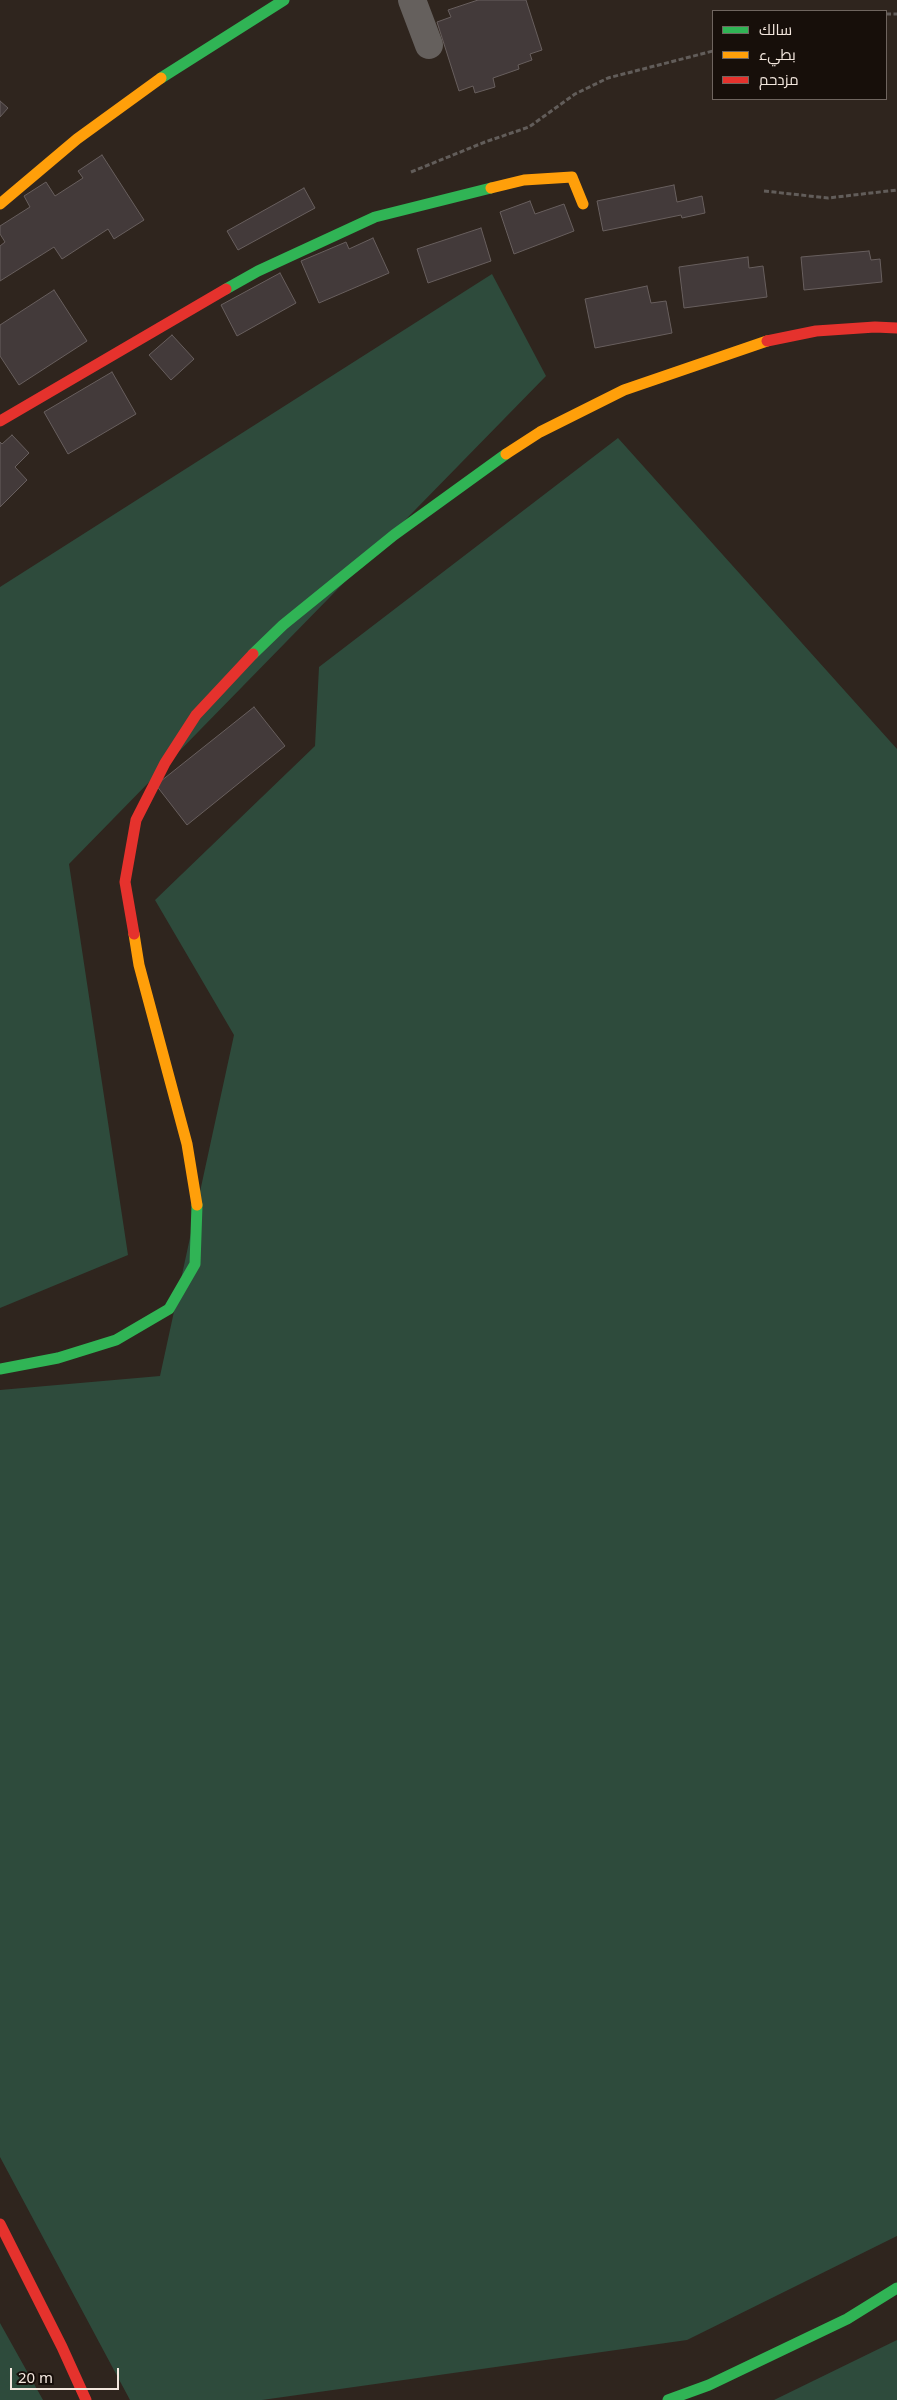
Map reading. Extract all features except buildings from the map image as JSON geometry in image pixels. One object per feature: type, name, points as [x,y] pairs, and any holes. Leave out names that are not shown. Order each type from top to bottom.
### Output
[{"type":"street","points":[[0,204],[77,139],[167,73],[284,0]]},
{"type":"street","points":[[412,0],[429,45]]},
{"type":"street","points":[[0,421],[258,272],[375,217],[524,180],[572,177],[583,204]]},
{"type":"street","points":[[0,1369],[58,1358],[116,1340],[169,1308],[195,1264],[198,1211],[187,1144],[139,966],[125,882],[136,820],[165,763],[202,708],[234,672],[298,613],[449,493],[540,432],[624,390],[755,344],[816,331],[875,327],[897,328]]},
{"type":"street","points":[[0,2224],[62,2347],[86,2400]]},
{"type":"street","points":[[668,2400],[709,2384],[848,2319],[897,2288]]},
{"type":"path","points":[[408,173],[529,126],[575,94],[608,78],[712,51]]},
{"type":"path","points":[[764,191],[828,198],[897,190]]},
{"type":"green space","points":[[492,274],[546,376],[69,864],[128,1255],[0,1308],[0,587]]},
{"type":"green space","points":[[618,438],[897,749],[897,2236],[687,2340],[262,2400],[130,2400],[0,2157],[0,1390],[160,1376],[234,1035],[155,900],[315,746],[319,667]]},
{"type":"green space","points":[[0,2323],[43,2400],[0,2400]]},
{"type":"green space","points":[[897,2340],[897,2400],[774,2400]]},
{"type":"traffic: fast","points":[[161,78],[284,0]]},
{"type":"traffic: fast","points":[[226,289],[258,271],[375,217],[491,188]]},
{"type":"traffic: fast","points":[[253,654],[283,625],[394,535],[506,454]]},
{"type":"traffic: fast","points":[[0,1369],[58,1358],[116,1340],[169,1309],[195,1264],[197,1205]]},
{"type":"traffic: fast","points":[[668,2400],[709,2385],[847,2319],[897,2288]]},
{"type":"traffic: slow","points":[[0,204],[77,139],[161,78]]},
{"type":"traffic: slow","points":[[491,188],[524,180],[572,177],[583,204]]},
{"type":"traffic: slow","points":[[506,454],[540,432],[624,390],[767,341]]},
{"type":"traffic: slow","points":[[134,934],[139,965],[187,1144],[197,1205]]},
{"type":"traffic: jam","points":[[0,421],[226,289]]},
{"type":"traffic: jam","points":[[767,341],[816,331],[875,327],[897,328]]},
{"type":"traffic: jam","points":[[134,934],[125,882],[136,820],[165,763],[196,715],[253,654]]},
{"type":"traffic: jam","points":[[0,2224],[62,2347],[86,2400]]}]
